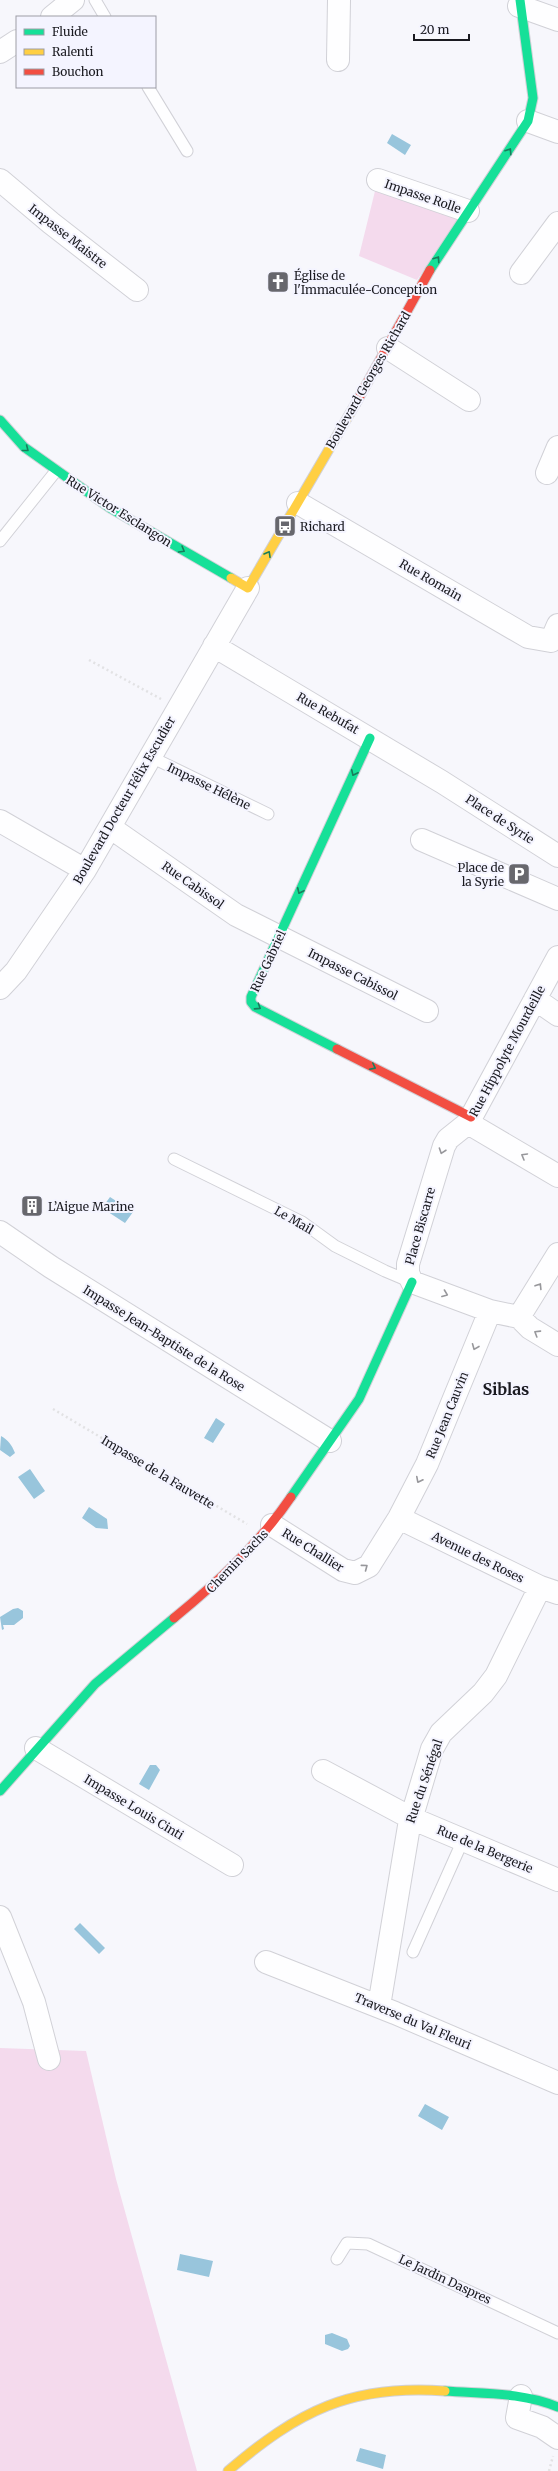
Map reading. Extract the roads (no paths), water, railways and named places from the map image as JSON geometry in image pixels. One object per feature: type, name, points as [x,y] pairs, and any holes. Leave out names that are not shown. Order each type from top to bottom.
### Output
[{"type":"main road","name":"Boulevard Georges Richard","points":[[248,588],[388,348],[432,266],[528,121],[533,98],[520,3]]},
{"type":"main road","name":"Rue Victor Esclangon","points":[[0,420],[24,447],[110,508],[248,588]]},
{"type":"main road","name":"Rue Gabriel","points":[[370,738],[251,997],[251,1002],[255,1007],[469,1120]]},
{"type":"main road","name":"Chemin Sachs","points":[[0,1791],[36,1748],[95,1684],[216,1584],[267,1529],[330,1441],[363,1390],[412,1282]]},
{"type":"main road","points":[[228,2471],[288,2424],[303,2415],[346,2399],[379,2391],[404,2389],[522,2396],[558,2407]]},
{"type":"street","points":[[53,16],[73,0]]},
{"type":"street","points":[[338,60],[339,0]]},
{"type":"street","points":[[520,3],[558,20]]},
{"type":"street","points":[[0,52],[16,42]]},
{"type":"street","points":[[528,121],[558,132]]},
{"type":"street","name":"Impasse Maistre","points":[[0,180],[51,223],[137,290]]},
{"type":"street","name":"Impasse Rolle","points":[[378,180],[468,211]]},
{"type":"street","points":[[521,273],[558,223]]},
{"type":"street","points":[[388,348],[469,400]]},
{"type":"street","points":[[547,473],[558,447]]},
{"type":"street","name":"Rue Romain","points":[[298,503],[528,637],[551,641],[558,625]]},
{"type":"street","name":"Boulevard Georges Richard","points":[[214,646],[248,588]]},
{"type":"street","name":"Boulevard Docteur Félix Escudier","points":[[0,988],[16,971],[85,870],[111,828],[214,646]]},
{"type":"street","name":"Rue Rebufat","points":[[214,646],[442,782]]},
{"type":"street","name":"Place de Syrie","points":[[442,782],[558,856]]},
{"type":"street","points":[[0,821],[85,870]]},
{"type":"street","name":"Rue Cabissol","points":[[111,828],[225,908],[279,936]]},
{"type":"street","points":[[422,840],[558,899]]},
{"type":"street","name":"Impasse Cabissol","points":[[279,936],[427,1011]]},
{"type":"street","name":"Rue Hippolyte Mourdeille","points":[[469,1120],[558,957]]},
{"type":"street","points":[[535,999],[558,1015]]},
{"type":"street","points":[[469,1120],[558,1176]]},
{"type":"street","name":"Place Biscarre","points":[[469,1120],[448,1139],[444,1146],[408,1264],[408,1273],[412,1282],[490,1311],[519,1317]]},
{"type":"street","name":"Impasse Jean-Baptiste de la Rose","points":[[0,1232],[45,1263],[330,1441]]},
{"type":"street","points":[[558,1254],[519,1317],[530,1328],[558,1345]]},
{"type":"street","name":"Rue Jean Cauvin","points":[[399,1518],[427,1464],[490,1311]]},
{"type":"street","name":"Rue Challier","points":[[267,1529],[343,1570],[355,1572],[368,1566],[399,1518]]},
{"type":"street","name":"Avenue des Roses","points":[[399,1518],[549,1590]]},
{"type":"street","name":"Rue du Sénégal","points":[[379,2006],[411,1818],[436,1740],[447,1726],[483,1693],[496,1676],[549,1590]]},
{"type":"street","name":"Impasse Louis Cinti","points":[[36,1748],[232,1865]]},
{"type":"street","name":"Rue de la Bergerie","points":[[323,1771],[411,1818],[558,1880]]},
{"type":"street","points":[[0,1917],[34,2002],[49,2059]]},
{"type":"street","name":"Traverse du Val Fleuri","points":[[266,1962],[379,2006],[558,2083]]},
{"type":"street","points":[[522,2396],[517,2418],[542,2427],[558,2438]]},
{"type":"lane","points":[[95,0],[104,16]]},
{"type":"lane","points":[[149,88],[187,151]]},
{"type":"lane","points":[[0,541],[56,471]]},
{"type":"lane","name":"Impasse Hélène","points":[[150,757],[268,814]]},
{"type":"lane","name":"Le Mail","points":[[174,1159],[302,1222],[336,1246],[385,1271],[412,1282]]},
{"type":"lane","points":[[414,1952],[463,1840]]},
{"type":"lane","name":"Le Jardin Daspres","points":[[337,2258],[347,2243],[368,2244],[558,2333]]},
{"type":"water","points":[[392,134],[411,145],[405,155],[387,143]]},
{"type":"water","points":[[110,1197],[133,1212],[125,1223],[102,1208]]},
{"type":"water","points":[[216,1418],[225,1424],[213,1443],[204,1438]]},
{"type":"water","points":[[1,1436],[8,1441],[14,1450],[15,1453],[10,1457],[0,1450]]},
{"type":"water","points":[[30,1469],[45,1491],[34,1499],[18,1477]]},
{"type":"water","points":[[89,1507],[107,1519],[108,1529],[96,1528],[82,1518]]},
{"type":"water","points":[[18,1608],[23,1611],[23,1618],[14,1625],[3,1625],[4,1629],[2,1630],[0,1617],[13,1609]]},
{"type":"water","points":[[150,1765],[156,1765],[160,1770],[149,1790],[139,1784]]},
{"type":"water","points":[[80,1923],[105,1948],[99,1954],[74,1929]]},
{"type":"water","points":[[425,2104],[449,2117],[442,2130],[418,2116]]},
{"type":"water","points":[[180,2254],[213,2261],[209,2277],[177,2270]]},
{"type":"water","points":[[332,2333],[347,2339],[350,2346],[348,2349],[342,2351],[325,2344],[325,2335]]},
{"type":"water","points":[[360,2448],[386,2455],[383,2469],[356,2461]]},
{"type":"place","name":"Église de l'Immaculée-Conception","points":[[278,282]]},
{"type":"place","name":"Richard","points":[[285,526]]},
{"type":"place","name":"Place de la Syrie","points":[[519,874]]},
{"type":"place","name":"L’Aigue Marine","points":[[32,1206]]},
{"type":"district","name":"Siblas","points":[[506,1389]]}]
